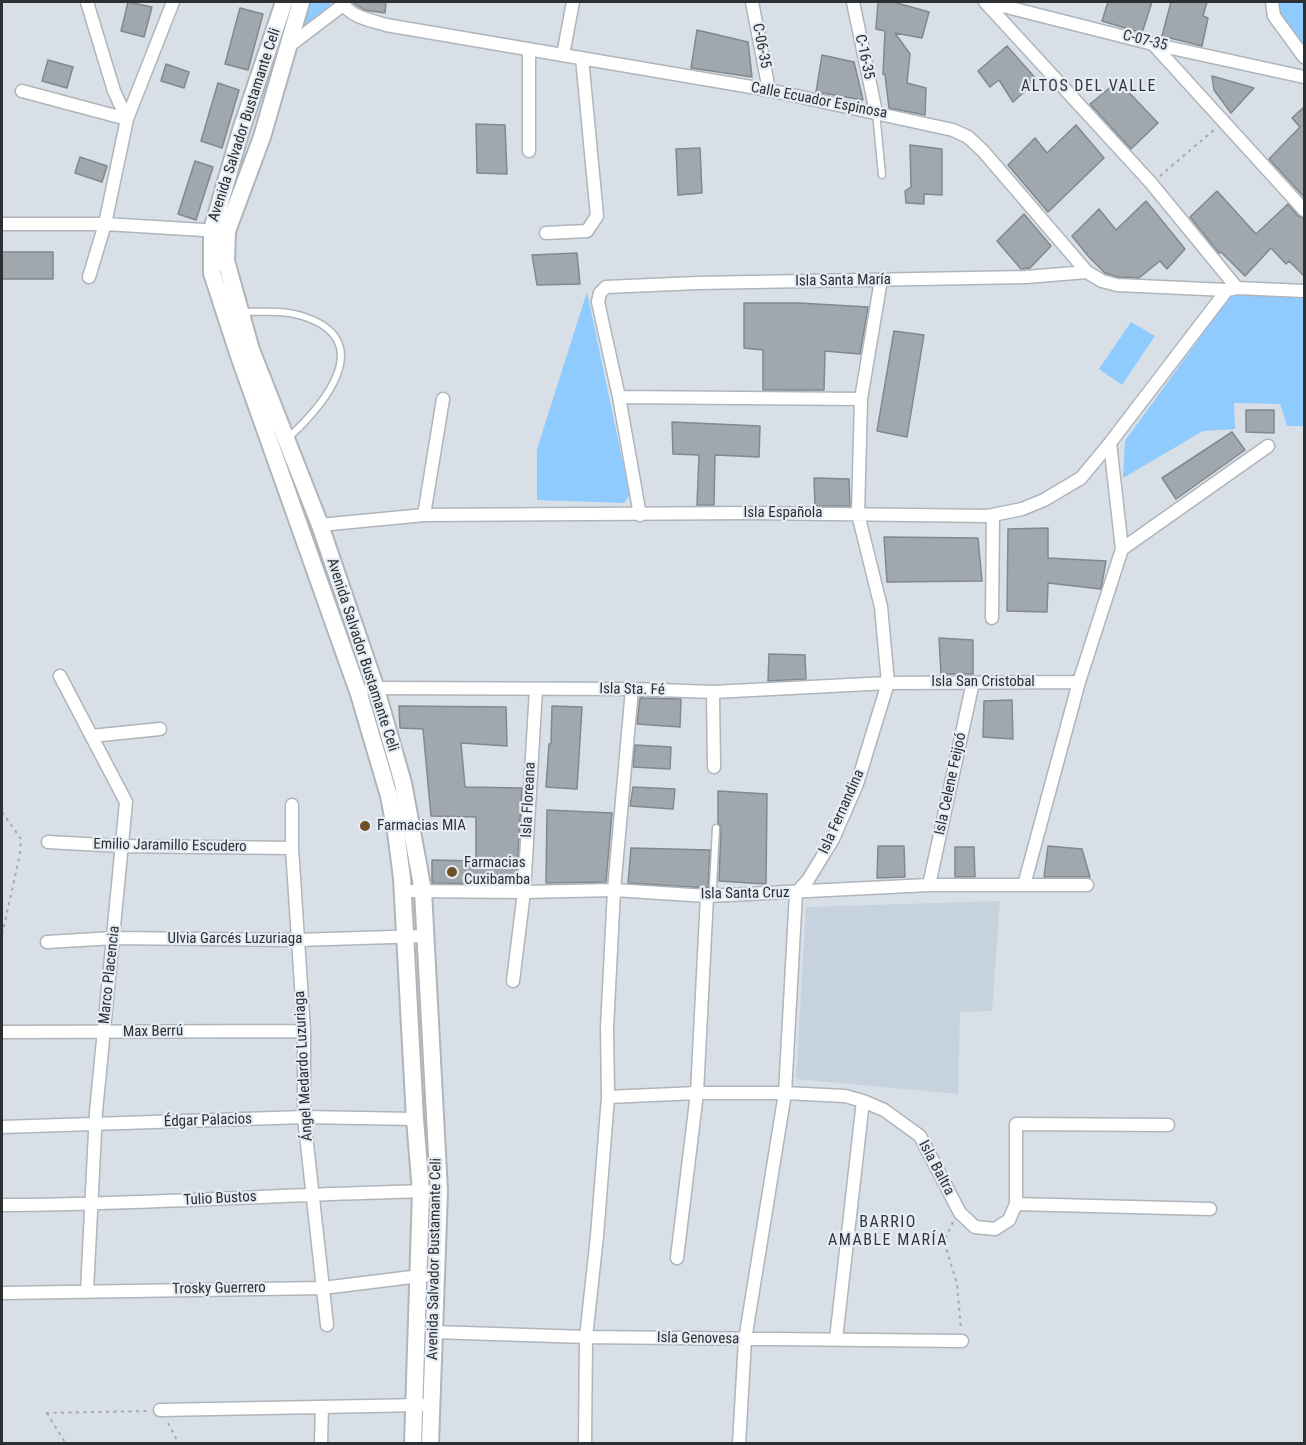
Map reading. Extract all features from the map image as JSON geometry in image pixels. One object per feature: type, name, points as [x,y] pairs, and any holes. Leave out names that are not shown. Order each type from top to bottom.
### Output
[{"type":"main road","name":"Avenida Salvador Bustamante Celi","points":[[284,2],[242,130],[219,230],[213,273],[238,354],[320,525],[375,686],[403,783],[423,891],[439,1191],[430,1443]]},
{"type":"main road","name":"Avenida Salvador Bustamante Celi","points":[[301,2],[262,138],[219,230],[251,350],[389,796],[403,891],[421,1192],[413,1443]]},
{"type":"main road","points":[[242,130],[262,138]]},
{"type":"street","points":[[87,2],[114,92],[127,119]]},
{"type":"street","points":[[89,277],[105,224],[127,119],[172,2]]},
{"type":"street","points":[[563,55],[573,2]]},
{"type":"street","name":"C-06-35","points":[[752,2],[769,90]]},
{"type":"street","name":"C-16-35","points":[[853,2],[876,112]]},
{"type":"street","points":[[985,2],[1151,183],[1232,289]]},
{"type":"street","name":"C-07-35","points":[[985,2],[1153,44],[1305,77]]},
{"type":"street","points":[[1272,2],[1274,16],[1305,57]]},
{"type":"street","name":"Calle Ecuador Espinosa","points":[[289,46],[342,3],[359,17],[386,25],[769,90],[952,130],[968,137],[983,152],[1087,272],[1102,281],[1117,285],[1305,291]]},
{"type":"street","points":[[1153,44],[1305,210]]},
{"type":"street","points":[[529,49],[529,151]]},
{"type":"street","points":[[546,233],[587,231],[597,216],[582,58]]},
{"type":"street","points":[[22,91],[127,119]]},
{"type":"street","points":[[2,224],[105,224],[219,230]]},
{"type":"street","name":"Isla Santa María","points":[[619,397],[598,302],[600,293],[606,288],[697,283],[1026,277],[1087,272]]},
{"type":"street","name":"Isla Fernandina","points":[[796,893],[808,880],[837,830],[857,784],[888,683],[881,607],[858,514],[861,399],[881,280]]},
{"type":"street","name":"Isla Española","points":[[320,525],[424,515],[752,513],[926,516],[993,515],[1022,508],[1044,500],[1081,478],[1232,289]]},
{"type":"street","points":[[640,515],[619,397],[861,399]]},
{"type":"street","points":[[424,515],[443,399]]},
{"type":"street","points":[[1024,885],[1079,682],[1122,549],[1110,443]]},
{"type":"street","points":[[1122,549],[1268,446]]},
{"type":"street","points":[[992,618],[993,515]]},
{"type":"street","name":"Marco Placencia","points":[[60,676],[126,802],[90,1205],[87,1291]]},
{"type":"street","name":"Isla Celene Feijoó","points":[[929,885],[973,682]]},
{"type":"street","name":"Isla San Cristobal","points":[[888,683],[1079,682]]},
{"type":"street","name":"Isla Sta. Fé","points":[[375,686],[713,692],[888,683]]},
{"type":"street","points":[[358,691],[375,686]]},
{"type":"street","points":[[585,1443],[586,1337],[608,1097],[607,1028],[614,890],[632,689]]},
{"type":"street","name":"Isla Floreana","points":[[513,981],[524,892],[536,690]]},
{"type":"street","points":[[713,692],[714,766]]},
{"type":"street","points":[[91,736],[160,729]]},
{"type":"street","name":"Ángel Medardo Luzuriaga","points":[[292,805],[292,848],[304,1031],[304,1118],[327,1325]]},
{"type":"street","name":"Emilio Jaramillo Escudero","points":[[48,842],[121,846],[292,848]]},
{"type":"street","name":"Isla Santa Cruz","points":[[403,891],[614,890],[711,895],[796,893],[846,888],[929,885],[1086,885]]},
{"type":"street","points":[[739,1443],[745,1340],[785,1093],[796,893]]},
{"type":"street","points":[[677,1258],[698,1093],[711,895]]},
{"type":"street","name":"Ulvia Garcés Luzuriaga","points":[[47,942],[114,938],[297,940],[424,936]]},
{"type":"street","name":"Max Berrú","points":[[2,1032],[304,1031]]},
{"type":"street","name":"Isla Baltra","points":[[608,1097],[698,1093],[845,1096],[884,1110],[920,1136],[960,1213],[975,1227],[995,1229],[1009,1220],[1017,1204]]},
{"type":"street","points":[[836,1339],[863,1101]]},
{"type":"street","name":"Édgar Palacios","points":[[2,1127],[304,1118],[415,1119]]},
{"type":"street","points":[[1168,1125],[1016,1124],[1017,1204],[1210,1209]]},
{"type":"street","name":"Tulio Bustos","points":[[2,1205],[90,1205],[314,1194],[439,1191]]},
{"type":"street","name":"Trosky Guerrero","points":[[2,1293],[323,1288],[436,1274]]},
{"type":"street","name":"Isla Genovesa","points":[[434,1332],[745,1340],[962,1341]]},
{"type":"street","points":[[160,1410],[432,1405]]},
{"type":"street","points":[[321,1443],[322,1407]]},
{"type":"lane","points":[[876,112],[882,175]]},
{"type":"lane","points":[[240,312],[278,312],[301,315],[322,325],[335,337],[342,355],[337,378],[319,405],[279,443]]},
{"type":"lane","points":[[711,895],[716,828]]},
{"type":"path","points":[[1151,183],[1224,122]]},
{"type":"path","points":[[2,812],[21,839],[20,854],[2,935]]},
{"type":"path","points":[[960,1213],[944,1241],[957,1284],[962,1341]]},
{"type":"path","points":[[66,1443],[46,1413],[160,1410],[179,1443]]},
{"type":"shaded area","points":[[310,2],[330,2],[331,5],[296,37]]},
{"type":"shaded area","points":[[1272,2],[1304,2],[1304,57]]},
{"type":"shaded area","points":[[587,292],[627,482],[629,496],[624,503],[537,500],[537,449]]},
{"type":"shaded area","points":[[1233,292],[1304,293],[1304,426],[1287,426],[1280,404],[1234,403],[1235,429],[1203,431],[1123,478],[1125,441]]},
{"type":"shaded area","points":[[1131,322],[1155,336],[1122,385],[1099,369]]},
{"type":"shaded area","points":[[1000,901],[992,1011],[960,1012],[958,1094],[796,1079],[806,907]]},
{"type":"building","points":[[128,2],[152,7],[144,37],[121,31]]},
{"type":"building","points":[[352,2],[386,2],[385,13],[364,10]]},
{"type":"building","points":[[878,2],[897,2],[929,12],[922,38],[895,33],[910,54],[907,83],[926,88],[925,115],[889,108],[883,74],[885,31],[876,29]]},
{"type":"building","points":[[1108,2],[1152,2],[1142,33],[1102,21]]},
{"type":"building","points":[[1171,2],[1207,2],[1203,16],[1208,18],[1202,46],[1162,36]]},
{"type":"building","points":[[240,8],[263,14],[248,70],[225,64]]},
{"type":"building","points":[[697,30],[748,42],[752,77],[691,68]]},
{"type":"building","points":[[1007,46],[1037,80],[1013,102],[999,80],[990,87],[978,71]]},
{"type":"building","points":[[822,55],[854,62],[863,100],[816,92]]},
{"type":"building","points":[[48,60],[73,67],[67,88],[42,81]]},
{"type":"building","points":[[166,64],[189,72],[184,88],[161,81]]},
{"type":"building","points":[[1212,76],[1254,88],[1231,113],[1214,90]]},
{"type":"building","points":[[1118,81],[1158,123],[1131,149],[1090,104]]},
{"type":"building","points":[[218,83],[239,90],[222,148],[201,141]]},
{"type":"building","points":[[1305,106],[1305,198],[1269,159],[1300,127],[1292,118]]},
{"type":"building","points":[[476,124],[505,125],[507,174],[477,173]]},
{"type":"building","points":[[1076,125],[1104,158],[1048,212],[1008,165],[1035,138],[1047,153]]},
{"type":"building","points":[[910,145],[942,149],[942,195],[924,194],[924,204],[906,203],[905,191],[911,187]]},
{"type":"building","points":[[700,148],[702,193],[678,195],[676,149]]},
{"type":"building","points":[[80,157],[107,166],[102,182],[75,173]]},
{"type":"building","points":[[195,161],[213,167],[196,220],[178,214]]},
{"type":"building","points":[[1217,191],[1256,234],[1288,204],[1298,216],[1305,218],[1305,277],[1289,261],[1286,264],[1271,248],[1245,276],[1221,252],[1219,253],[1190,217]]},
{"type":"building","points":[[1146,201],[1185,249],[1167,269],[1160,261],[1139,278],[1118,277],[1105,273],[1072,236],[1099,209],[1116,230]]},
{"type":"building","points":[[1024,214],[1051,246],[1030,268],[1021,269],[997,241]]},
{"type":"building","points":[[2,252],[53,252],[53,279],[2,279]]},
{"type":"building","points":[[577,253],[580,284],[537,285],[532,255]]},
{"type":"building","points":[[744,303],[868,307],[860,354],[825,351],[824,390],[763,390],[763,350],[744,348]]},
{"type":"building","points":[[894,331],[924,335],[907,437],[877,431]]},
{"type":"building","points":[[1246,410],[1274,410],[1274,433],[1246,432]]},
{"type":"building","points":[[672,422],[760,426],[759,457],[715,455],[714,505],[697,505],[699,455],[673,454]]},
{"type":"building","points":[[1232,432],[1245,450],[1176,499],[1162,478]]},
{"type":"building","points":[[814,478],[849,479],[850,506],[815,506]]},
{"type":"building","points":[[1048,528],[1048,558],[1106,561],[1101,589],[1048,583],[1047,612],[1007,611],[1008,529]]},
{"type":"building","points":[[884,537],[978,538],[982,581],[887,582]]},
{"type":"building","points":[[939,638],[973,640],[973,674],[941,674]]},
{"type":"building","points":[[769,654],[805,655],[806,679],[768,681]]},
{"type":"building","points":[[640,698],[681,699],[680,727],[637,724]]},
{"type":"building","points":[[1012,700],[1013,739],[983,737],[984,701]]},
{"type":"building","points":[[399,706],[506,707],[507,746],[461,743],[465,787],[522,788],[516,884],[432,883],[432,860],[476,861],[476,817],[431,816],[423,729],[400,728]]},
{"type":"building","points":[[552,706],[582,707],[577,789],[546,787],[549,744],[551,744]]},
{"type":"building","points":[[635,745],[671,747],[670,769],[633,767]]},
{"type":"building","points":[[633,787],[675,789],[673,809],[630,806]]},
{"type":"building","points":[[718,791],[767,794],[766,884],[719,881],[721,828],[718,823]]},
{"type":"building","points":[[547,810],[612,813],[606,882],[546,883]]},
{"type":"building","points":[[878,846],[904,846],[905,877],[877,878]]},
{"type":"building","points":[[1048,846],[1082,849],[1090,877],[1044,877]]},
{"type":"building","points":[[955,847],[974,847],[975,877],[955,877]]},
{"type":"building","points":[[631,848],[710,850],[708,888],[628,883]]},
{"type":"place","name":"Farmacias MIA","points":[[365,826]]},
{"type":"place","name":"Farmacias Cuxibamba","points":[[452,872]]},
{"type":"district","name":"ALTOS DEL VALLE","points":[[1089,87]]},
{"type":"district","name":"BARRIO AMABLE MARÍA","points":[[888,1232]]}]
